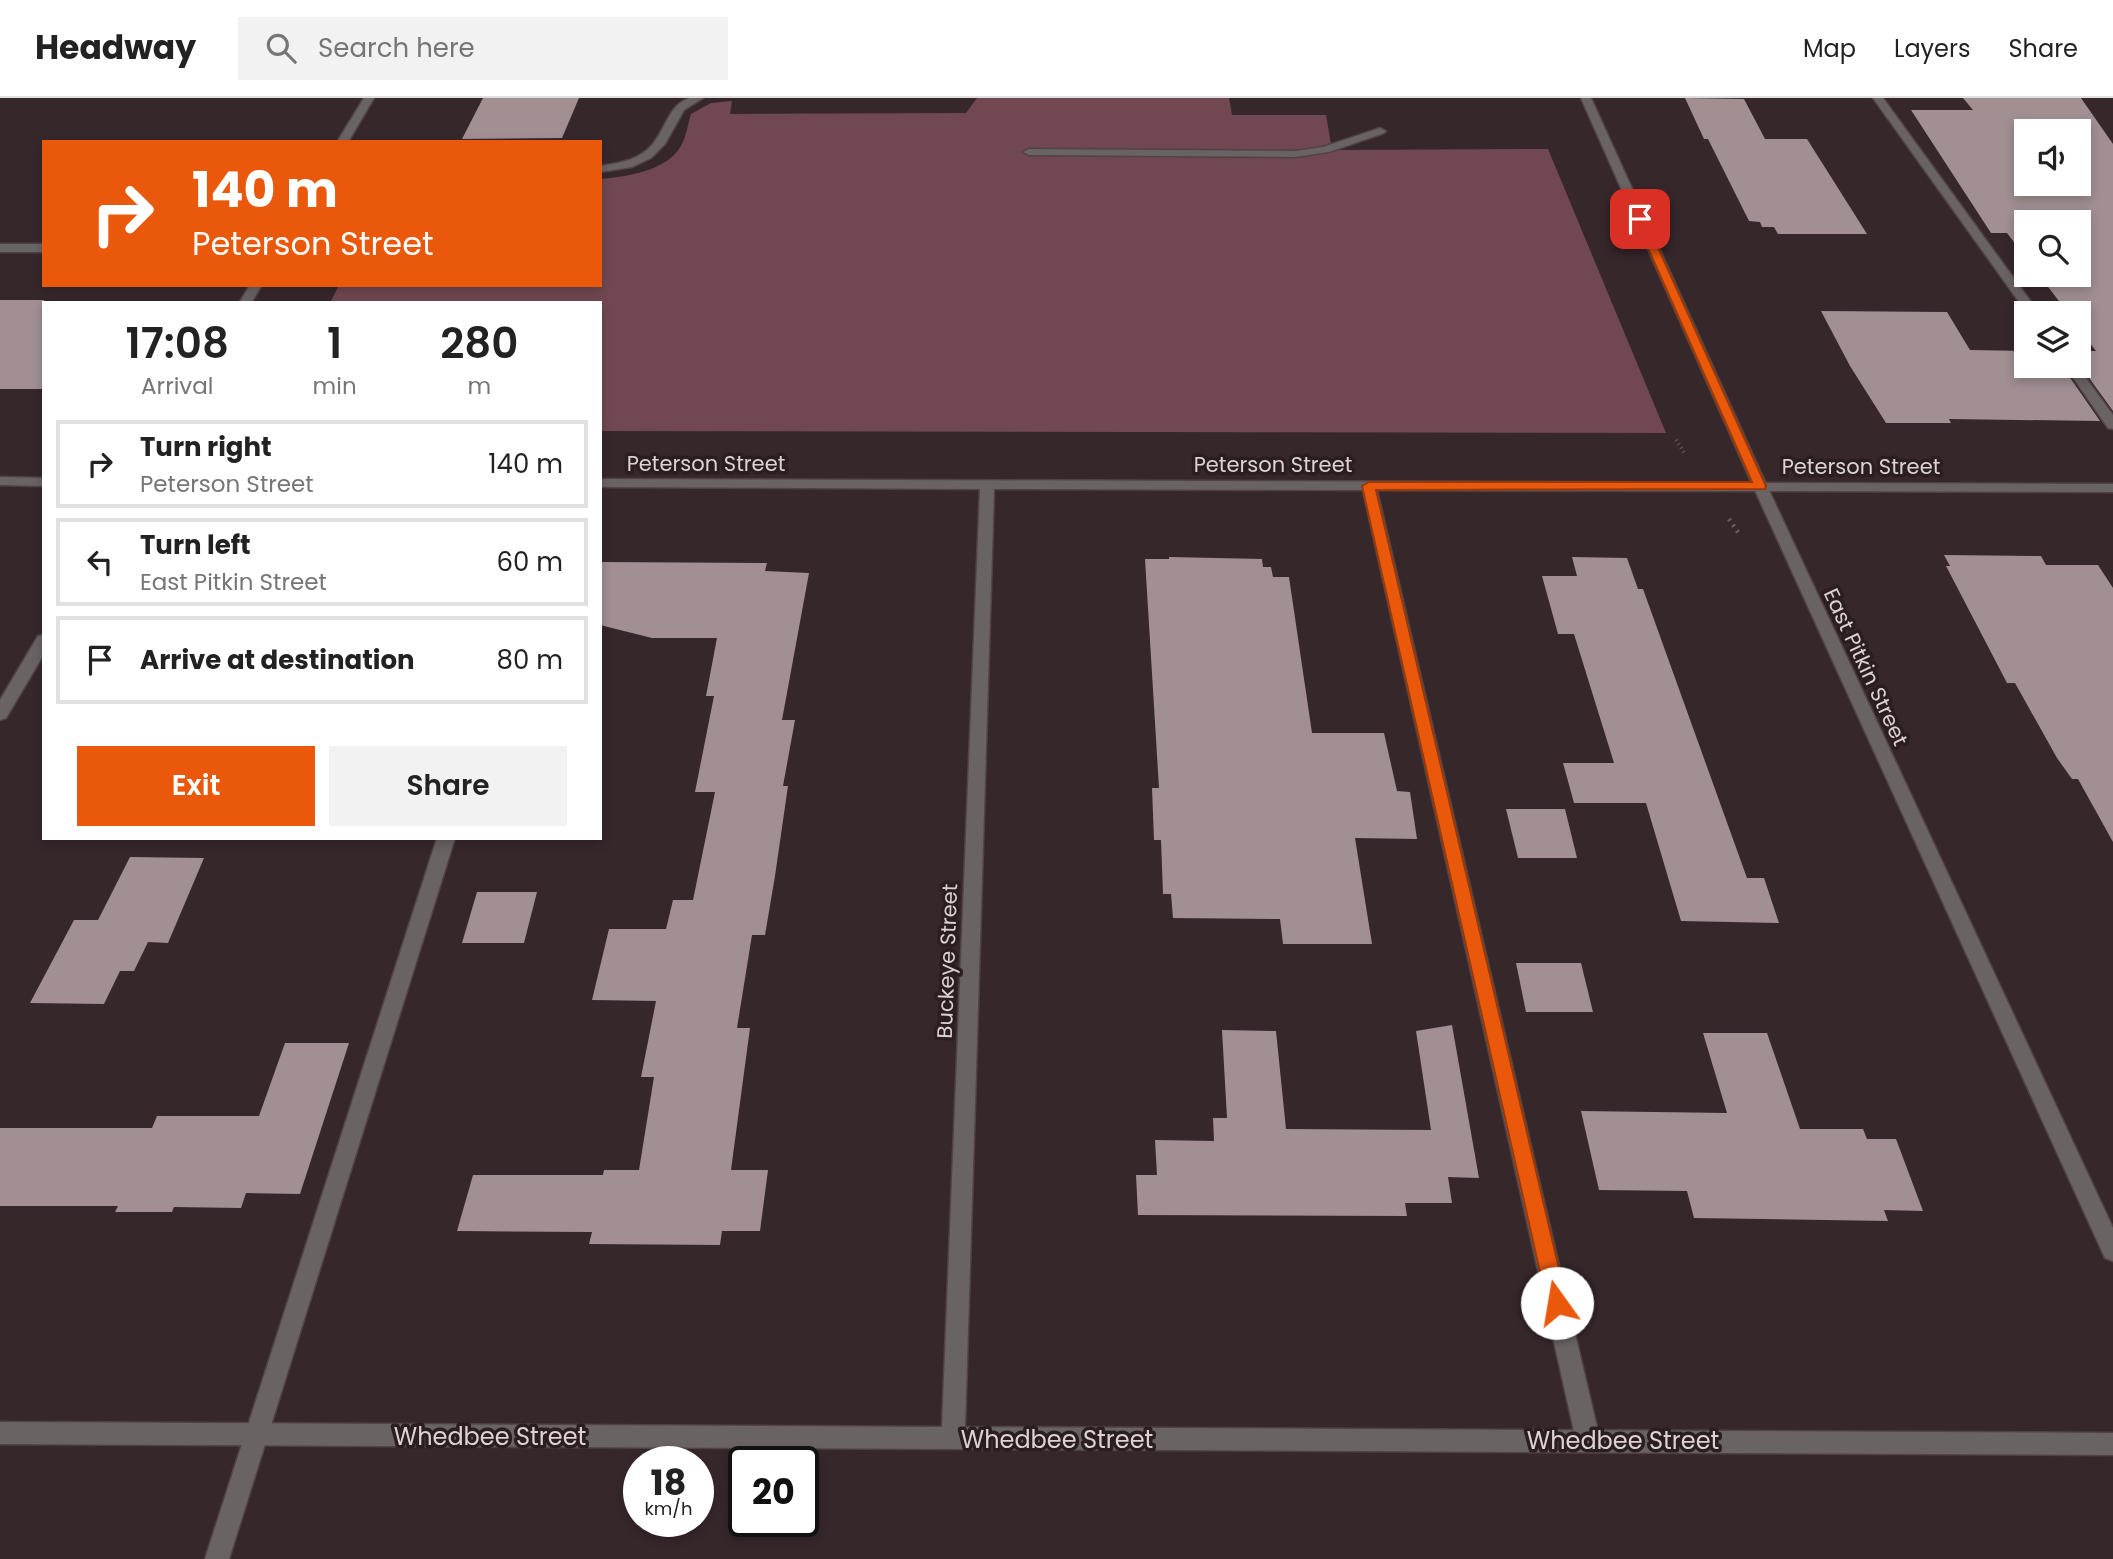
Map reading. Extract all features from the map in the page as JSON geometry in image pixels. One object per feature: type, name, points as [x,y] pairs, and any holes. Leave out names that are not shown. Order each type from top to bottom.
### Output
[{"type":"street","points":[[343,140],[369,98]]},
{"type":"street","points":[[602,169],[639,161],[655,150],[669,121],[686,102],[698,98]]},
{"type":"street","name":"East Pitkin Street","points":[[1586,98],[1760,486],[2113,1251]]},
{"type":"street","points":[[1878,98],[2024,301]]},
{"type":"street","points":[[1029,152],[1295,154],[1325,150],[1380,131]]},
{"type":"street","points":[[0,248],[42,248]]},
{"type":"street","points":[[2080,378],[2113,425]]},
{"type":"street","points":[[0,481],[42,481]]},
{"type":"street","name":"Peterson Street","points":[[602,483],[2113,488]]},
{"type":"street","name":"Buckeye Street","points":[[953,1439],[987,484]]},
{"type":"street","points":[[1369,486],[1588,1440]]},
{"type":"street","points":[[0,714],[42,643]]},
{"type":"street","points":[[217,1559],[445,840]]},
{"type":"street","name":"Whedbee Street","points":[[0,1433],[2113,1444]]},
{"type":"shaded area","points":[[977,98],[1229,98],[1232,115],[1326,115],[1332,150],[1548,149],[1666,433],[602,431],[602,301],[331,301],[338,287],[602,287],[602,179],[645,171],[675,155],[686,135],[691,114],[711,103],[732,101],[730,114],[966,113]]},
{"type":"building","points":[[483,98],[579,98],[562,138],[462,139]]},
{"type":"building","points":[[1685,98],[1744,99],[1765,139],[1807,139],[1867,234],[1778,234],[1774,227],[1762,227],[1760,222],[1749,221]]},
{"type":"building","points":[[1963,98],[2081,98],[2113,144],[2113,411],[2089,378],[2091,351],[2096,351],[2091,345],[2091,301],[2059,301],[2048,287],[2091,287],[2091,210],[2014,210],[2014,242],[2007,233],[1991,233],[1911,110],[1973,110]]},
{"type":"building","points":[[0,300],[44,300],[42,389],[0,389]]},
{"type":"building","points":[[1821,311],[1947,312],[1970,350],[2014,351],[2014,378],[2070,378],[2100,421],[1949,419],[1951,423],[1886,423],[1850,366]]},
{"type":"building","points":[[1944,555],[2041,556],[2046,565],[2098,565],[2113,588],[2113,842],[2078,779],[2072,779],[2057,758],[2015,683],[2007,683],[1946,566],[1950,566]]},
{"type":"building","points":[[1572,557],[1627,558],[1638,589],[1643,589],[1747,878],[1764,878],[1779,923],[1681,921],[1646,803],[1574,803],[1563,763],[1614,763],[1574,634],[1558,634],[1542,576],[1577,576]]},
{"type":"building","points":[[1145,559],[1262,559],[1263,567],[1271,567],[1273,577],[1289,577],[1312,733],[1384,733],[1397,791],[1410,792],[1417,839],[1355,838],[1372,944],[1283,944],[1280,919],[1173,918],[1171,894],[1163,894],[1161,840],[1154,840],[1152,788],[1159,788]]},
{"type":"building","points":[[602,562],[767,563],[765,571],[809,573],[782,720],[795,720],[783,786],[788,786],[775,876],[765,935],[752,935],[737,1028],[750,1028],[731,1170],[768,1170],[760,1231],[722,1231],[720,1245],[589,1244],[592,1232],[457,1231],[473,1175],[603,1175],[604,1170],[639,1170],[654,1077],[641,1077],[656,1001],[592,1000],[609,929],[666,929],[673,900],[693,900],[715,792],[695,792],[714,696],[706,696],[717,638],[652,638],[602,626]]},
{"type":"building","points":[[1506,809],[1565,809],[1577,858],[1518,858]]},
{"type":"building","points":[[130,857],[204,858],[168,943],[148,942],[134,971],[120,971],[104,1004],[30,1003],[74,920],[98,920]]},
{"type":"building","points":[[477,892],[537,892],[524,943],[462,943]]},
{"type":"building","points":[[1516,963],[1581,963],[1593,1012],[1526,1012]]},
{"type":"building","points":[[1452,1025],[1479,1178],[1448,1177],[1452,1203],[1405,1203],[1407,1216],[1138,1215],[1136,1175],[1157,1175],[1155,1140],[1214,1141],[1213,1118],[1227,1118],[1222,1030],[1276,1031],[1286,1129],[1431,1130],[1416,1031]]},
{"type":"building","points":[[1703,1033],[1767,1033],[1800,1129],[1863,1129],[1867,1139],[1896,1139],[1923,1211],[1884,1210],[1888,1221],[1694,1218],[1687,1191],[1599,1190],[1581,1111],[1727,1113]]},
{"type":"building","points":[[285,1043],[349,1043],[300,1194],[246,1193],[241,1208],[174,1207],[172,1212],[115,1212],[118,1206],[0,1206],[0,1128],[152,1128],[157,1116],[259,1116]]},
{"type":"route","points":[[1557,1303],[1369,486],[1760,486],[1640,219]]}]
